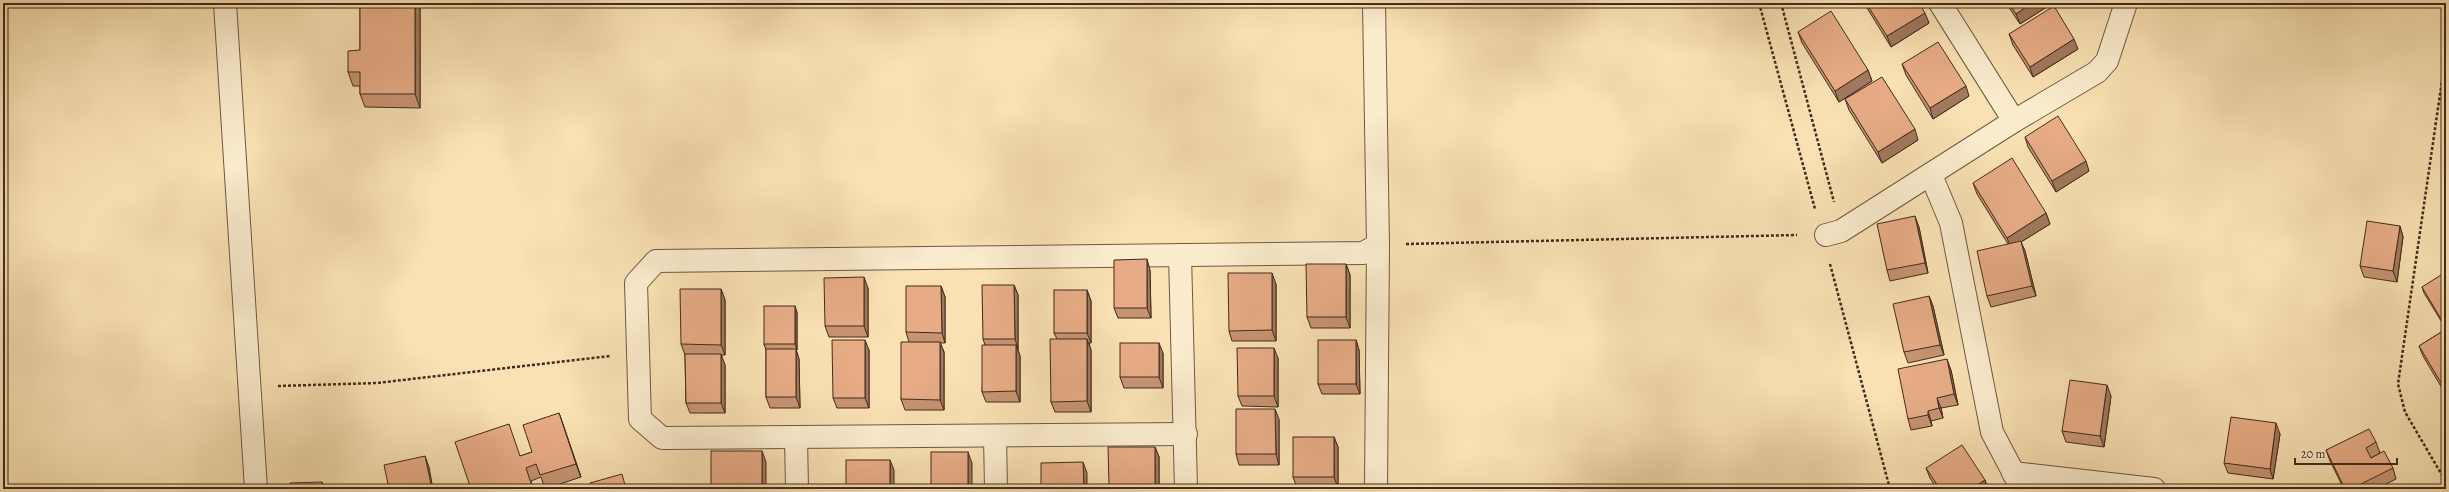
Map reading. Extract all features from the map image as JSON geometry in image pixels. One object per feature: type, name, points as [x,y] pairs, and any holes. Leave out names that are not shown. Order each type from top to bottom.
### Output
[{"type":"street","points":[[224,3],[248,387],[256,489]]},
{"type":"street","points":[[1374,3],[1378,245],[1376,489]]},
{"type":"street","points":[[1940,3],[2014,121]]},
{"type":"street","points":[[1834,233],[1931,176],[2014,121],[2097,72],[2108,61],[2126,3]]},
{"type":"street","points":[[1931,176],[1951,223],[1992,432],[2017,481],[2154,489]]},
{"type":"street","points":[[1186,434],[662,438],[640,419],[636,283],[656,261],[1363,253],[1378,245]]},
{"type":"street","points":[[1180,255],[1186,434],[1186,489]]},
{"type":"street","points":[[995,436],[996,489]]},
{"type":"street","points":[[796,437],[797,489]]},
{"type":"path","points":[[1378,245],[1834,233],[1781,3]]},
{"type":"path","points":[[2446,53],[2398,384],[2405,412],[2446,482]]},
{"type":"path","points":[[248,387],[377,383],[605,356],[638,357]]},
{"type":"building","points":[[360,3],[415,3],[415,94],[360,94],[360,72],[348,72],[348,51],[360,50]]},
{"type":"building","points":[[1866,3],[1919,3],[1925,13],[1887,36]]},
{"type":"building","points":[[2009,3],[2032,3],[2016,14]]},
{"type":"building","points":[[2054,6],[2074,39],[2030,67],[2009,34]]},
{"type":"building","points":[[1831,11],[1868,70],[1835,91],[1798,32]]},
{"type":"building","points":[[1938,42],[1966,86],[1930,108],[1902,64]]},
{"type":"building","points":[[1882,77],[1915,129],[1878,152],[1845,99]]},
{"type":"building","points":[[2058,116],[2086,161],[2052,181],[2025,137]]},
{"type":"building","points":[[2012,158],[2046,213],[2007,238],[1973,183]]},
{"type":"building","points":[[1915,216],[1925,263],[1887,270],[1877,224]]},
{"type":"building","points":[[2367,221],[2400,226],[2393,271],[2360,266]]},
{"type":"building","points":[[2021,241],[2032,286],[1987,296],[1977,251]]},
{"type":"building","points":[[1147,259],[1147,308],[1114,308],[1114,260]]},
{"type":"building","points":[[1306,264],[1346,264],[1346,317],[1307,317]]},
{"type":"building","points":[[1228,273],[1272,273],[1272,330],[1229,331]]},
{"type":"building","points":[[2441,275],[2446,284],[2446,323],[2444,324],[2422,287]]},
{"type":"building","points":[[864,277],[864,326],[825,326],[824,278]]},
{"type":"building","points":[[982,285],[1014,285],[1015,339],[983,339]]},
{"type":"building","points":[[906,286],[941,286],[942,333],[906,332]]},
{"type":"building","points":[[680,289],[721,289],[721,345],[681,344]]},
{"type":"building","points":[[1054,290],[1087,290],[1087,333],[1054,333]]},
{"type":"building","points":[[1929,296],[1940,345],[1904,352],[1893,304]]},
{"type":"building","points":[[764,306],[795,306],[795,344],[764,344]]},
{"type":"building","points":[[2446,329],[2446,391],[2419,346]]},
{"type":"building","points":[[1050,339],[1087,339],[1087,401],[1051,402]]},
{"type":"building","points":[[832,340],[865,340],[865,398],[833,398]]},
{"type":"building","points":[[1318,340],[1356,340],[1356,384],[1318,384]]},
{"type":"building","points":[[901,342],[940,342],[940,400],[901,399]]},
{"type":"building","points":[[1120,343],[1159,343],[1159,377],[1120,377]]},
{"type":"building","points":[[982,345],[1016,345],[1016,391],[982,392]]},
{"type":"building","points":[[1237,348],[1274,348],[1274,396],[1238,396]]},
{"type":"building","points":[[766,349],[796,349],[796,397],[766,397]]},
{"type":"building","points":[[685,354],[721,354],[721,403],[686,403]]},
{"type":"building","points":[[1947,359],[1954,394],[1937,398],[1939,408],[1928,411],[1928,415],[1908,419],[1898,369]]},
{"type":"building","points":[[2070,380],[2107,385],[2100,436],[2062,431]]},
{"type":"building","points":[[1236,409],[1275,409],[1276,454],[1236,454]]},
{"type":"building","points":[[559,413],[576,464],[540,475],[536,464],[526,468],[533,489],[471,489],[455,442],[509,424],[520,456],[532,452],[523,425]]},
{"type":"building","points":[[2231,417],[2276,423],[2270,469],[2224,463]]},
{"type":"building","points":[[2369,429],[2376,442],[2366,448],[2371,458],[2384,451],[2393,468],[2351,489],[2345,489],[2326,450]]},
{"type":"building","points":[[1293,437],[1334,437],[1334,477],[1293,477]]},
{"type":"building","points":[[1962,445],[1985,480],[1971,489],[1940,489],[1926,468]]},
{"type":"building","points":[[1108,447],[1155,447],[1155,487],[1109,487]]},
{"type":"building","points":[[711,451],[762,451],[762,489],[711,489]]},
{"type":"building","points":[[931,452],[968,452],[968,489],[931,489]]},
{"type":"building","points":[[425,456],[432,489],[389,489],[384,465]]},
{"type":"building","points":[[846,460],[890,460],[890,489],[846,489]]},
{"type":"building","points":[[1083,462],[1084,489],[1041,489],[1041,463]]},
{"type":"building","points":[[622,474],[626,489],[592,489],[590,483]]},
{"type":"building","points":[[322,482],[322,489],[290,489],[290,483]]},
{"type":"building","points":[[1240,486],[1276,486],[1276,489],[1240,489]]}]
